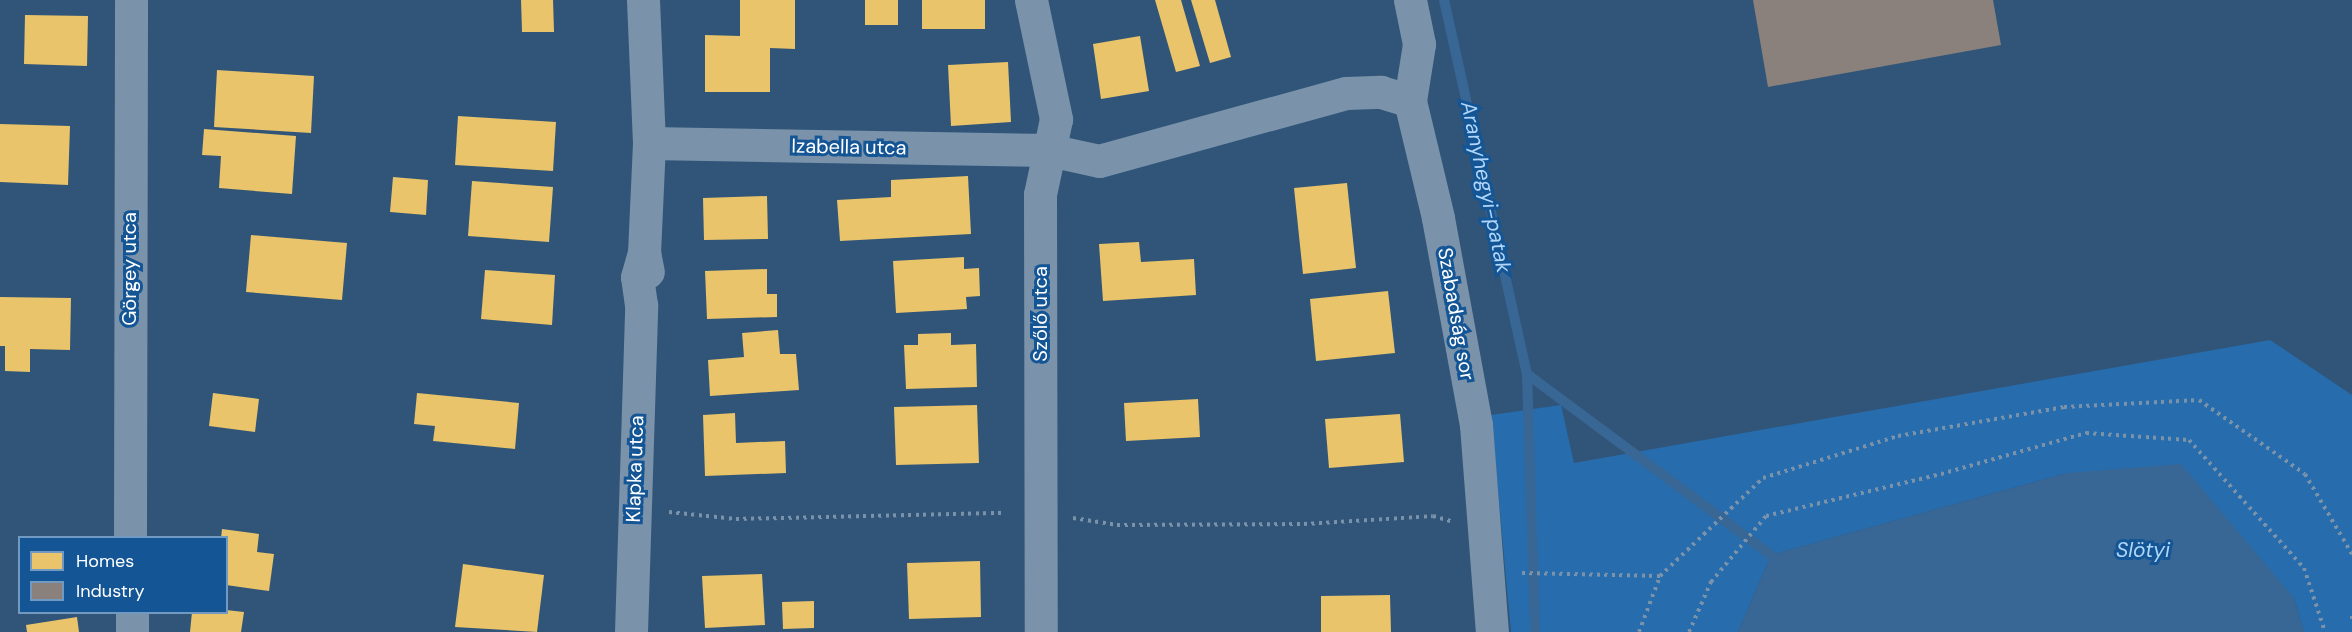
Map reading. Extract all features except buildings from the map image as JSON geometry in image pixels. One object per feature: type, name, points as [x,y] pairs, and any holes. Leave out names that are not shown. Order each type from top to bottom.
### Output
[{"type":"street","name":"Görgey utca","points":[[130,536],[131,0]]},
{"type":"street","name":"Klapka utca","points":[[631,632],[641,305],[637,277],[644,252],[649,143],[643,0]]},
{"type":"street","name":"Szőlő utca","points":[[1031,0],[1056,119],[1040,194],[1041,632]]},
{"type":"street","name":"Szabadság sor","points":[[1410,0],[1419,44],[1410,101],[1438,218],[1476,424],[1492,632]]},
{"type":"street","name":"Izabella utca","points":[[649,143],[1049,150],[1099,161],[1346,93],[1381,92],[1410,101]]},
{"type":"street","points":[[132,614],[132,632]]},
{"type":"path","points":[[1639,632],[1660,576],[1763,478],[1898,436],[2064,407],[2199,400],[2306,474],[2352,554]]},
{"type":"path","points":[[1689,632],[1711,582],[1766,516],[1941,474],[2086,433],[2189,440],[2304,568],[2325,632]]},
{"type":"path","points":[[1520,573],[1660,576]]},
{"type":"path","points":[[2352,616],[2352,623]]},
{"type":"shaded area","points":[[2270,340],[2352,395],[2352,632],[2304,632],[2294,598],[2067,473],[1771,555],[1738,632],[1511,632],[1491,415],[1561,405],[1574,463]]},
{"type":"water","name":"Slötyi","points":[[2181,464],[2294,598],[2304,632],[1738,632],[1771,555],[2067,473]]},
{"type":"waterway","name":"Aranyhegyi-patak","points":[[1444,0],[1527,374],[1535,632]]},
{"type":"waterway","name":"Aranyhegyi-patak","points":[[1527,374],[1771,555]]}]
